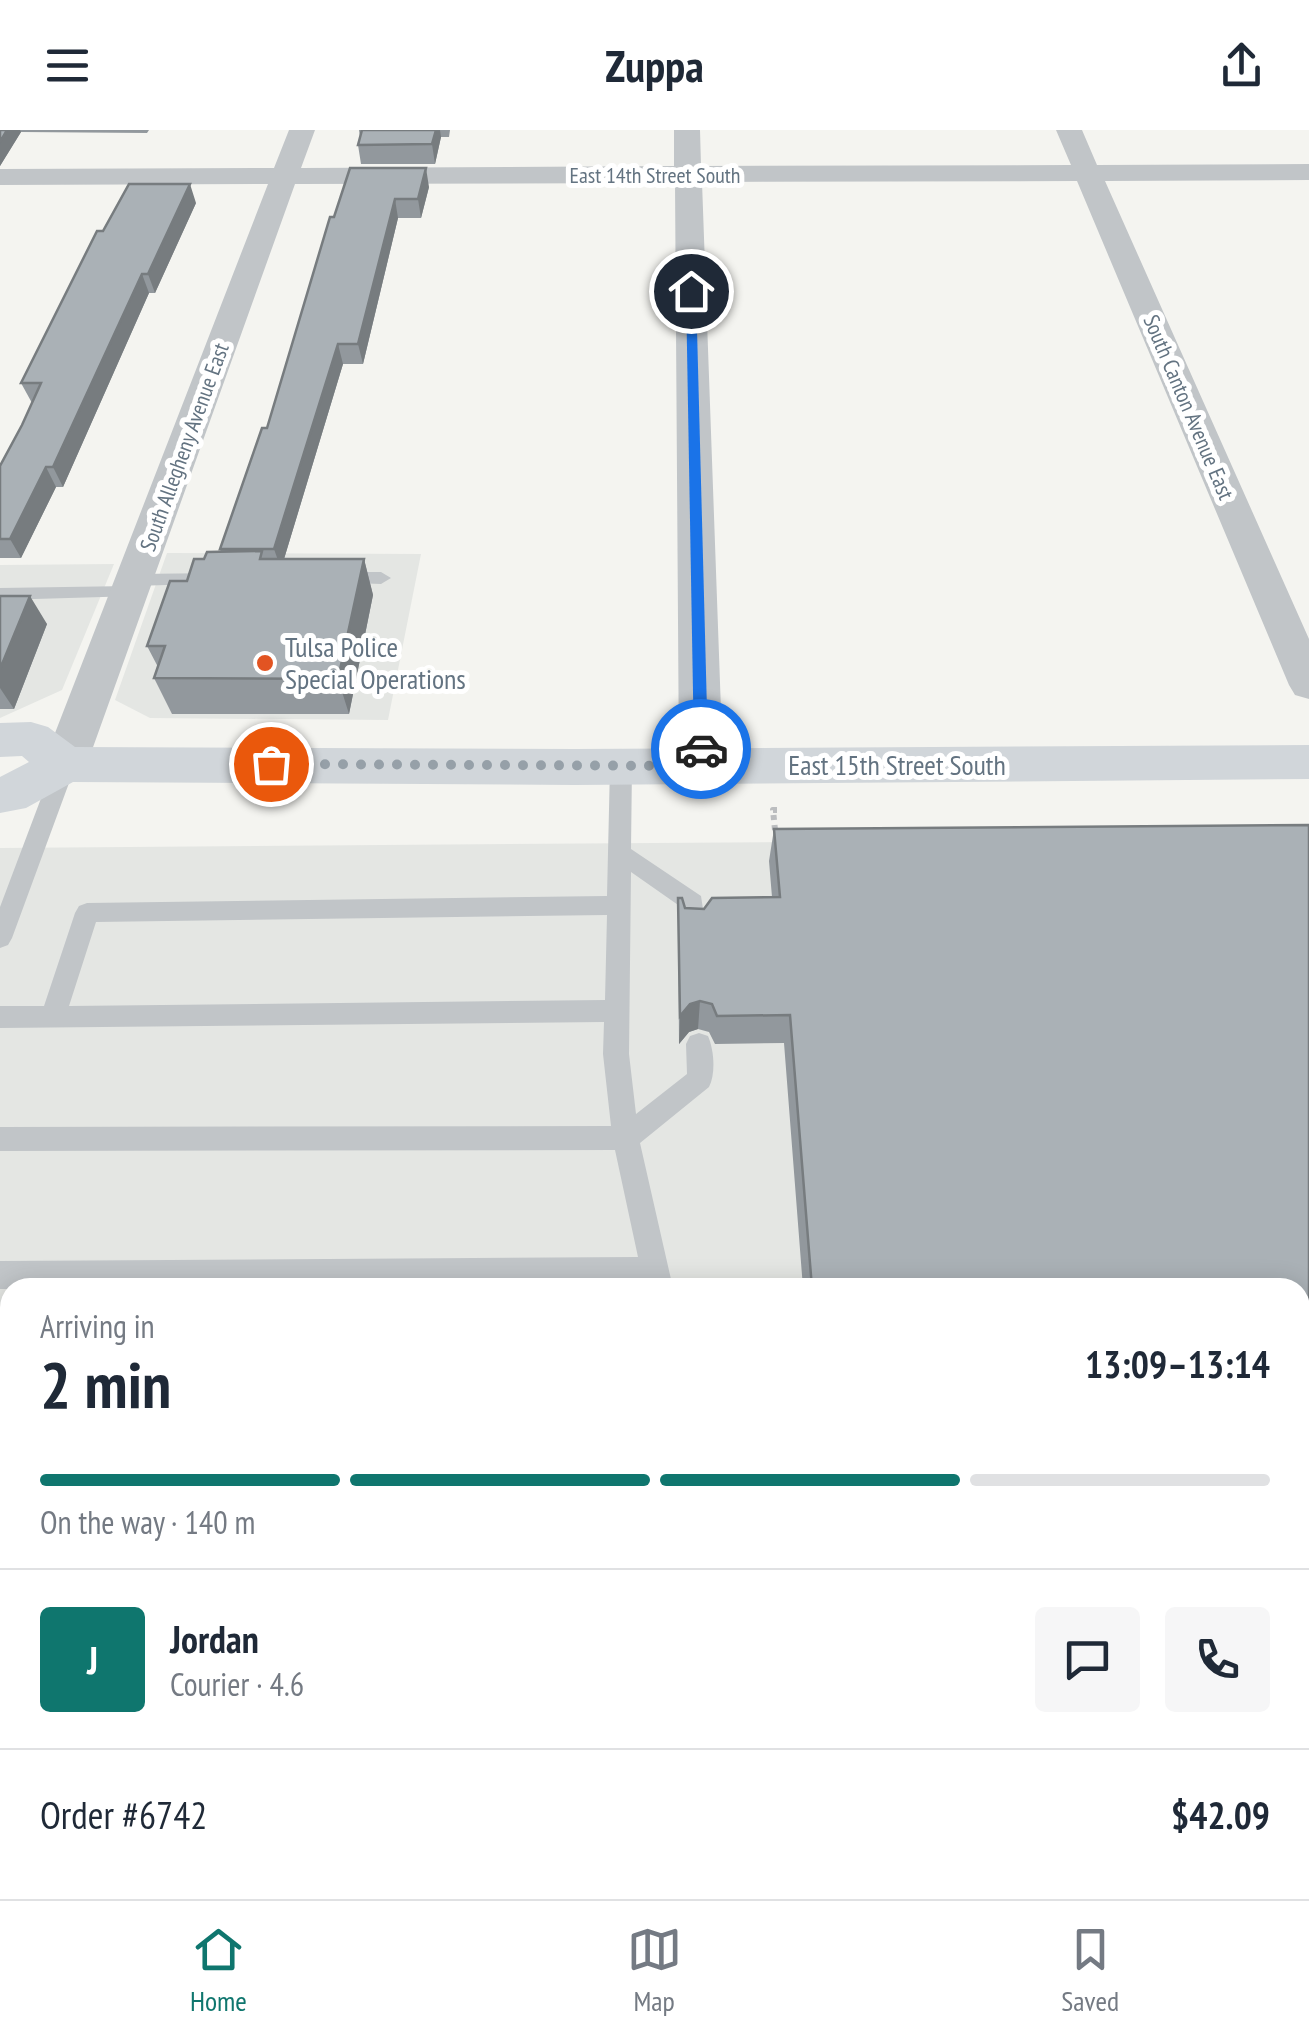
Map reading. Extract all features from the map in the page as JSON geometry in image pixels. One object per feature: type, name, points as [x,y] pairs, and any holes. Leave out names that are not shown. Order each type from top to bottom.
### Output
[{"type":"main road","name":"East 15th Street South","points":[[0,740],[31,740],[66,764]]},
{"type":"main road","name":"East 15th Street South","points":[[0,795],[9,795],[66,764],[701,766],[1309,762]]},
{"type":"street","name":"South Allegheny Avenue East","points":[[66,764],[302,130]]},
{"type":"street","points":[[687,130],[701,766]]},
{"type":"street","name":"South Canton Avenue East","points":[[1069,130],[1309,685]]},
{"type":"street","name":"East 14th Street South","points":[[0,177],[1309,172]]},
{"type":"lane","points":[[324,578],[381,578]]},
{"type":"lane","points":[[0,594],[248,579]]},
{"type":"lane","points":[[0,938],[66,764]]},
{"type":"lane","points":[[621,766],[616,1054],[626,1138],[658,1278]]},
{"type":"lane","points":[[620,852],[693,902],[694,929]]},
{"type":"lane","points":[[54,1017],[87,913],[619,905]]},
{"type":"lane","points":[[0,1018],[617,1011]]},
{"type":"lane","points":[[0,1139],[626,1138],[700,1079],[698,1044]]},
{"type":"lane","points":[[0,1276],[439,1278]]},
{"type":"shaded area","points":[[167,553],[421,554],[388,720],[150,718],[115,700]]},
{"type":"shaded area","points":[[114,564],[62,690],[0,718],[0,565]]},
{"type":"shaded area","points":[[1309,838],[1309,1278],[0,1278],[0,848]]},
{"type":"building","points":[[362,130],[436,130],[432,144],[358,145]]},
{"type":"building","points":[[350,168],[426,168],[418,199],[395,199],[358,344],[338,344],[274,549],[220,549],[262,428],[267,428],[330,217],[334,217]]},
{"type":"building","points":[[129,184],[190,184],[148,274],[142,274],[53,467],[46,467],[10,539],[0,539],[0,466],[41,383],[21,383],[97,231],[103,231]]},
{"type":"building","name":"Tulsa Police Special Operations","points":[[262,551],[260,559],[364,559],[338,679],[154,678],[165,646],[147,646],[170,581],[187,581],[194,559],[204,559],[207,552]]},
{"type":"building","points":[[0,596],[30,596],[0,669]]},
{"type":"building","points":[[1309,825],[1309,1278],[811,1278],[790,1015],[717,1016],[712,1004],[700,1001],[690,1004],[680,1016],[678,898],[682,898],[685,908],[704,909],[712,898],[780,897],[774,829]]},
{"type":"way so far","points":[[271,764],[701,766],[701,749]]},
{"type":"place","name":"Tulsa Police Special Operations","points":[[265,663]]},
{"type":"route","points":[[691,291],[701,749]]}]
